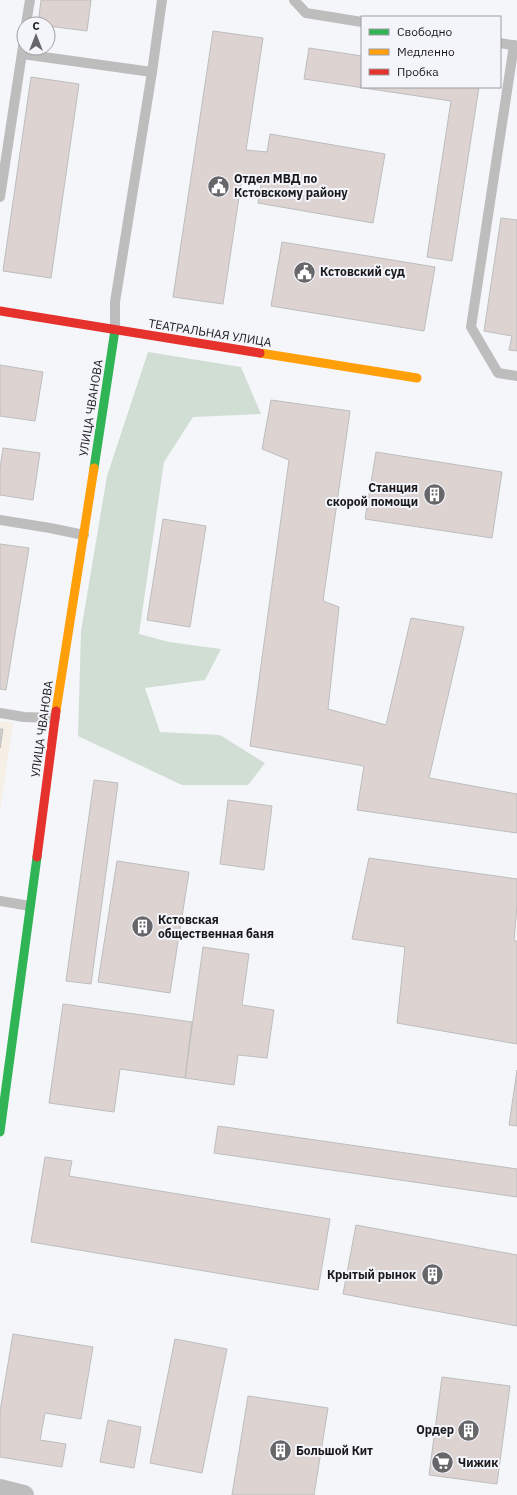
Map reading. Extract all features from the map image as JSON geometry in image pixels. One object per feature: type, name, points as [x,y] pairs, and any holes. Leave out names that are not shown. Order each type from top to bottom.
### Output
[{"type":"street","name":"ТЕАТРАЛЬНАЯ УЛИЦА","points":[[0,311],[417,378]]},
{"type":"street","name":"УЛИЦА ЧВАНОВА","points":[[0,1132],[2,1099],[55,718],[115,330]]},
{"type":"street","points":[[0,1489],[24,1495]]},
{"type":"lane","points":[[27,16],[30,0]]},
{"type":"lane","points":[[115,330],[115,302],[162,0]]},
{"type":"lane","points":[[294,0],[306,13],[361,22]]},
{"type":"lane","points":[[501,43],[515,46],[471,327],[498,373],[517,376]]},
{"type":"lane","points":[[0,197],[22,56]]},
{"type":"lane","points":[[36,56],[152,72]]},
{"type":"lane","points":[[0,520],[84,534]]},
{"type":"lane","points":[[0,713],[24,717],[55,718]]},
{"type":"lane","points":[[0,901],[30,906]]},
{"type":"shaded area","points":[[148,352],[241,367],[261,414],[193,417],[164,462],[139,634],[169,642],[221,649],[205,680],[145,688],[160,732],[220,735],[265,763],[248,785],[182,785],[78,736],[81,631],[107,476]]},
{"type":"shaded area","points":[[0,721],[13,723],[0,812]]},
{"type":"building","points":[[41,0],[91,0],[87,31],[56,27],[56,16],[39,16]]},
{"type":"building","points":[[213,31],[263,38],[246,150],[267,152],[270,134],[385,154],[373,223],[258,203],[262,180],[242,177],[223,304],[173,297]]},
{"type":"building","points":[[309,48],[361,56],[361,88],[304,79]]},
{"type":"building","points":[[31,77],[79,84],[51,278],[3,271]]},
{"type":"building","points":[[364,88],[479,88],[452,261],[427,257],[451,101]]},
{"type":"building","points":[[501,218],[517,220],[517,351],[509,350],[512,336],[484,331]]},
{"type":"building","points":[[282,242],[435,267],[424,331],[271,306]]},
{"type":"building","points":[[0,365],[43,372],[35,421],[0,416]]},
{"type":"building","points":[[271,400],[350,411],[323,601],[339,607],[328,709],[386,725],[411,618],[464,627],[429,778],[517,794],[517,833],[357,810],[364,766],[250,746],[289,460],[262,449]]},
{"type":"building","points":[[3,448],[40,453],[33,500],[0,495],[0,468]]},
{"type":"building","name":"Станция скорой помощи","points":[[376,452],[502,472],[492,538],[365,519]]},
{"type":"building","points":[[163,519],[206,526],[190,627],[147,620]]},
{"type":"building","points":[[0,544],[29,548],[6,690],[0,689]]},
{"type":"building","points":[[0,729],[3,729],[0,748]]},
{"type":"building","points":[[94,780],[118,783],[91,984],[66,981]]},
{"type":"building","points":[[228,800],[272,806],[264,870],[220,864]]},
{"type":"building","points":[[369,858],[517,879],[517,905],[514,941],[517,941],[517,1044],[397,1023],[405,947],[352,939]]},
{"type":"building","name":"Кстовская общественная баня","points":[[117,861],[189,872],[170,993],[98,982]]},
{"type":"building","points":[[203,947],[249,954],[242,1005],[274,1010],[267,1058],[238,1055],[234,1085],[185,1078]]},
{"type":"building","points":[[63,1004],[192,1022],[185,1078],[120,1069],[114,1112],[49,1103]]},
{"type":"building","points":[[517,1070],[517,1126],[509,1125]]},
{"type":"building","points":[[218,1126],[517,1169],[517,1197],[214,1153]]},
{"type":"building","points":[[45,1157],[72,1161],[69,1176],[330,1219],[318,1290],[31,1242]]},
{"type":"building","name":"Крытый рынок","points":[[356,1225],[517,1255],[517,1326],[343,1294]]},
{"type":"building","points":[[13,1334],[93,1347],[81,1419],[45,1413],[40,1440],[66,1444],[62,1467],[0,1457],[0,1411]]},
{"type":"building","points":[[175,1339],[227,1349],[202,1473],[150,1463]]},
{"type":"building","name":"Ордер","points":[[442,1377],[510,1386],[497,1484],[429,1475]]},
{"type":"building","name":"Большой Кит","points":[[248,1396],[328,1408],[314,1495],[232,1495]]},
{"type":"building","points":[[108,1420],[141,1427],[134,1468],[100,1462]]},
{"type":"traffic: fast","points":[[94,468],[115,330]]},
{"type":"traffic: fast","points":[[0,1132],[37,857]]},
{"type":"traffic: slow","points":[[260,353],[417,378]]},
{"type":"traffic: slow","points":[[56,711],[94,468]]},
{"type":"traffic: jam","points":[[0,311],[260,353]]},
{"type":"traffic: jam","points":[[37,857],[56,711]]},
{"type":"place","name":"Отдел МВД по Кстовскому району","points":[[218,186]]},
{"type":"place","name":"Кстовский суд","points":[[304,272]]},
{"type":"place","name":"Станция скорой помощи","points":[[434,495]]},
{"type":"place","name":"Кстовская общественная баня","points":[[143,927]]},
{"type":"place","name":"Крытый рынок","points":[[432,1275]]},
{"type":"place","name":"Ордер","points":[[469,1430]]},
{"type":"place","name":"Большой Кит","points":[[280,1451]]},
{"type":"place","name":"Чижик","points":[[442,1463]]}]
